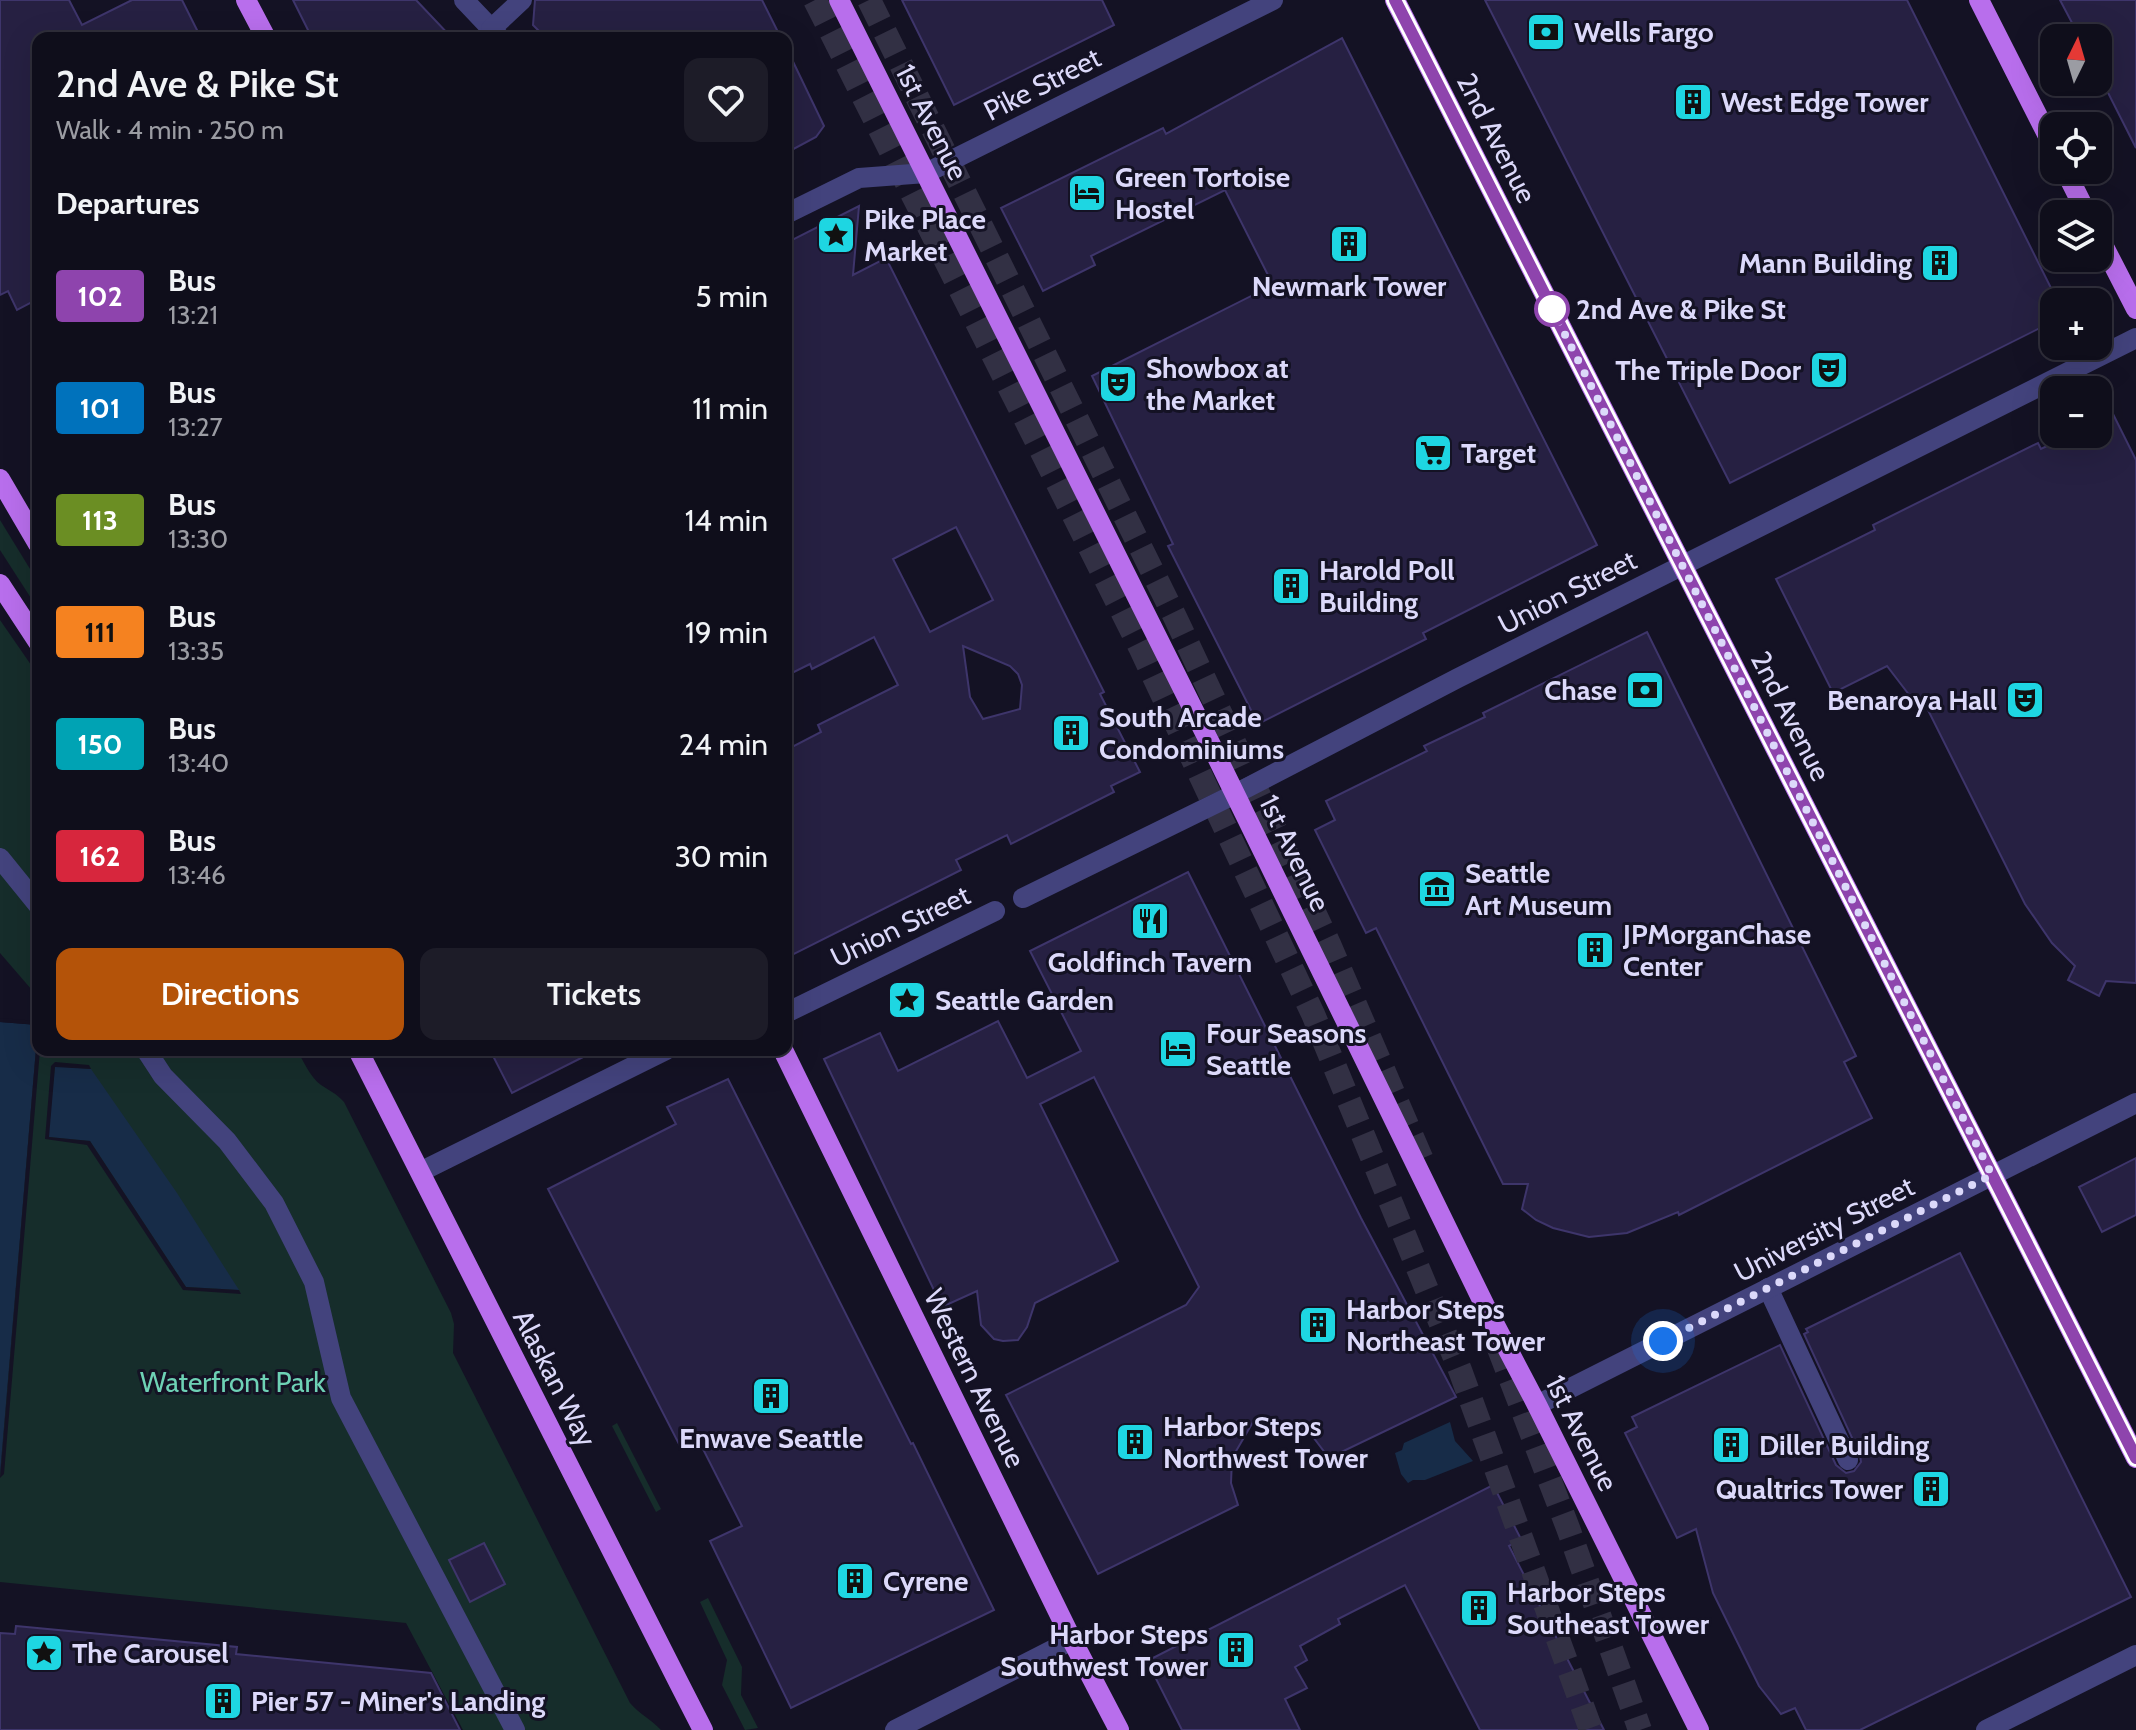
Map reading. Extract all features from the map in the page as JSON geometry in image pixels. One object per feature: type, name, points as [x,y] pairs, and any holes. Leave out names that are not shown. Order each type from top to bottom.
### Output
[{"type":"main road","points":[[246,0],[263,32]]},
{"type":"main road","name":"1st Avenue","points":[[839,0],[1235,794],[1485,1306],[1699,1730]]},
{"type":"main road","name":"2nd Avenue","points":[[1395,0],[2136,1458]]},
{"type":"main road","points":[[1979,0],[2040,120]]},
{"type":"main road","points":[[2112,262],[2136,309]]},
{"type":"main road","points":[[0,479],[32,534]]},
{"type":"main road","points":[[0,584],[32,633]]},
{"type":"main road","name":"Alaskan Way","points":[[361,1056],[703,1730]]},
{"type":"main road","name":"Western Avenue","points":[[786,1056],[1119,1730]]},
{"type":"street","points":[[464,0],[495,32]]},
{"type":"street","points":[[497,32],[522,0]]},
{"type":"street","name":"Pike Street","points":[[792,211],[859,178],[926,173],[1273,0]]},
{"type":"street","name":"Union Street","points":[[1023,898],[2136,338]]},
{"type":"street","points":[[0,858],[32,898]]},
{"type":"street","name":"Union Street","points":[[792,1010],[995,911]]},
{"type":"street","points":[[150,1056],[163,1076],[227,1141],[274,1203],[314,1282],[341,1398],[515,1730]]},
{"type":"street","points":[[422,1171],[654,1056]]},
{"type":"street","name":"University Street","points":[[1537,1405],[2136,1103]]},
{"type":"street","points":[[1768,1288],[1848,1460]]},
{"type":"street","points":[[895,1730],[1072,1640]]},
{"type":"street","points":[[1986,1730],[2136,1655]]},
{"type":"green space","points":[[0,520],[32,572],[32,600],[0,550]]},
{"type":"green space","points":[[0,620],[32,666],[32,990],[0,953]]},
{"type":"green space","name":"Waterfront Park","points":[[35,1056],[300,1056],[314,1078],[344,1102],[451,1313],[454,1324],[453,1353],[630,1703],[661,1730],[463,1730],[406,1623],[0,1582],[0,1474]]},
{"type":"green space","points":[[617,1423],[661,1509],[656,1512],[612,1426]]},
{"type":"green space","points":[[708,1598],[742,1667],[741,1695],[758,1728],[745,1730],[722,1685],[727,1660],[700,1602]]},
{"type":"water","points":[[0,1022],[32,1025],[32,1056],[35,1056],[0,1474]]},
{"type":"water","points":[[55,1066],[91,1069],[177,1193],[239,1290],[186,1287],[90,1141],[48,1137]]},
{"type":"water","points":[[1450,1422],[1455,1441],[1473,1461],[1425,1480],[1408,1483],[1401,1474],[1395,1453],[1402,1450],[1404,1443]]},
{"type":"pier","points":[[0,1018],[32,1021],[32,1025],[0,1022]]},
{"type":"pier","points":[[35,1056],[39,1056],[4,1474],[0,1478]]},
{"type":"pier","points":[[55,1062],[89,1065],[91,1069],[55,1067],[49,1137],[90,1141],[186,1287],[239,1290],[241,1294],[183,1290],[87,1145],[45,1139],[51,1066]]},
{"type":"building","points":[[0,0],[69,0],[82,25],[132,0],[182,0],[198,32],[32,32],[32,302],[17,310],[8,291],[0,295]]},
{"type":"building","points":[[293,0],[416,0],[446,32],[309,32]]},
{"type":"building","points":[[535,0],[762,0],[778,32],[540,32],[533,25]]},
{"type":"building","points":[[902,0],[1102,0],[1114,25],[954,105]]},
{"type":"building","points":[[1485,0],[1907,0],[2040,266],[2040,272],[2043,272],[2051,288],[2040,288],[2040,328],[1730,483]]},
{"type":"building","points":[[2060,0],[2136,0],[2136,148],[2110,96],[2112,24],[2073,24]]},
{"type":"building","points":[[1342,38],[1597,545],[1423,633],[1426,639],[1258,724],[1168,546],[1173,544],[1092,376],[1273,285],[1225,190],[1091,256],[1095,265],[1043,291],[1001,208],[1163,128],[1166,134]]},
{"type":"building","points":[[792,59],[824,126],[816,137],[792,150]]},
{"type":"building","points":[[859,206],[853,275],[886,258],[1104,692],[1100,694],[1140,772],[1111,786],[1114,792],[1011,844],[1007,835],[956,860],[961,870],[792,955],[792,747],[821,732],[818,725],[898,685],[874,637],[812,669],[810,664],[792,673],[792,240]],"holes":[[[956,527],[993,600],[930,632],[893,559]],[[963,646],[1010,666],[1018,674],[1022,685],[1020,709],[983,719],[970,697]]]},
{"type":"building","name":"Benaroya Hall","points":[[2112,412],[2136,460],[2136,983],[2106,981],[2099,996],[2068,980],[2075,966],[2052,943],[2025,904],[1926,706],[1920,709],[1887,666],[1833,693],[1776,579],[1875,530],[1873,525],[2038,443],[2041,449],[2112,448]]},
{"type":"building","name":"JPMorganChase Center","points":[[1647,632],[1856,1056],[1844,1062],[1872,1118],[1679,1215],[1678,1212],[1627,1233],[1589,1237],[1553,1228],[1536,1220],[1522,1209],[1528,1184],[1503,1184],[1376,928],[1366,933],[1315,830],[1335,820],[1326,801],[1427,751],[1424,746],[1485,717],[1483,713]]},
{"type":"building","points":[[1188,872],[1361,1218],[1456,1397],[1329,1458],[1313,1437],[1300,1428],[1253,1422],[1232,1458],[1231,1483],[1238,1505],[1098,1574],[1006,1395],[1186,1305],[1199,1287],[1094,1077],[1040,1104],[1118,1261],[1035,1303],[1027,1327],[1018,1340],[1003,1341],[994,1339],[981,1325],[977,1291],[942,1307],[824,1059],[880,1033],[898,1071],[998,1021],[1027,1078],[1081,1051],[1030,951]]},
{"type":"building","points":[[493,1056],[585,1056],[512,1093]]},
{"type":"building","points":[[728,1079],[994,1610],[791,1708],[710,1541],[742,1526],[698,1439],[681,1448],[548,1189],[676,1124],[667,1107]]},
{"type":"building","points":[[2136,1158],[2136,1215],[2102,1232],[2079,1187]]},
{"type":"building","name":"Qualtrics Tower","points":[[1960,1253],[2131,1597],[1860,1730],[1806,1730],[1795,1708],[1781,1714],[1759,1686],[1713,1593],[1696,1529],[1677,1538],[1625,1433],[1637,1427],[1632,1417],[1780,1345],[1836,1465],[1846,1473],[1854,1471],[1861,1462],[1860,1455],[1804,1334],[1808,1332],[1806,1329]]},
{"type":"building","name":"Harbor Steps Southeast Tower","points":[[1493,1485],[1521,1539],[1509,1546],[1604,1730],[1480,1730],[1405,1585],[1338,1619],[1340,1624],[1300,1646],[1307,1660],[1295,1667],[1307,1688],[1285,1699],[1300,1730],[1182,1730],[1147,1661]]},
{"type":"building","points":[[484,1543],[505,1584],[470,1602],[449,1560]]},
{"type":"building","name":"Pier 57 - Miner's Landing","points":[[16,1626],[237,1647],[236,1654],[431,1673],[460,1730],[0,1730],[0,1633],[15,1634]]},
{"type":"tunnel","points":[[815,0],[1140,647],[1313,1014],[1460,1370],[1591,1730]]},
{"type":"tunnel","points":[[869,0],[1175,617],[1329,944],[1422,1160]]},
{"type":"tunnel","points":[[1498,1346],[1568,1528],[1640,1730]]},
{"type":"bus line","name":"102","points":[[1395,0],[2136,1458]]},
{"type":"place","name":"Wells Fargo","points":[[1546,32]]},
{"type":"place","name":"West Edge Tower","points":[[1693,102]]},
{"type":"place","name":"Green Tortoise Hostel","points":[[1087,193]]},
{"type":"place","name":"Pike Place Market","points":[[836,235]]},
{"type":"place","name":"Newmark Tower","points":[[1349,244]]},
{"type":"place","name":"Mann Building","points":[[1940,263]]},
{"type":"place","name":"2nd Ave & Pike St","points":[[1552,309]]},
{"type":"place","name":"The Triple Door","points":[[1829,370]]},
{"type":"place","name":"Showbox at the Market","points":[[1118,384]]},
{"type":"place","name":"Target","points":[[1433,453]]},
{"type":"place","name":"Harold Poll Building","points":[[1291,586]]},
{"type":"place","name":"Chase","points":[[1645,690]]},
{"type":"place","name":"Benaroya Hall","points":[[2025,700]]},
{"type":"place","name":"South Arcade Condominiums","points":[[1071,733]]},
{"type":"place","name":"Seattle Art Museum","points":[[1437,889]]},
{"type":"place","name":"Goldfinch Tavern","points":[[1150,921]]},
{"type":"place","name":"JPMorganChase Center","points":[[1595,950]]},
{"type":"place","name":"Seattle Garden","points":[[907,1000]]},
{"type":"place","name":"Four Seasons Seattle","points":[[1178,1049]]},
{"type":"place","name":"Harbor Steps Northeast Tower","points":[[1318,1325]]},
{"type":"place","name":"Enwave Seattle","points":[[771,1396]]},
{"type":"place","name":"Harbor Steps Northwest Tower","points":[[1135,1442]]},
{"type":"place","name":"Diller Building","points":[[1731,1445]]},
{"type":"place","name":"Qualtrics Tower","points":[[1931,1489]]},
{"type":"place","name":"Cyrene","points":[[855,1581]]},
{"type":"place","name":"Harbor Steps Southeast Tower","points":[[1479,1608]]},
{"type":"place","name":"Harbor Steps Southwest Tower","points":[[1236,1650]]},
{"type":"place","name":"The Carousel","points":[[44,1653]]},
{"type":"place","name":"Pier 57 - Miner's Landing","points":[[223,1701]]},
{"type":"route","points":[[1552,309],[1992,1175],[1663,1341]]}]
